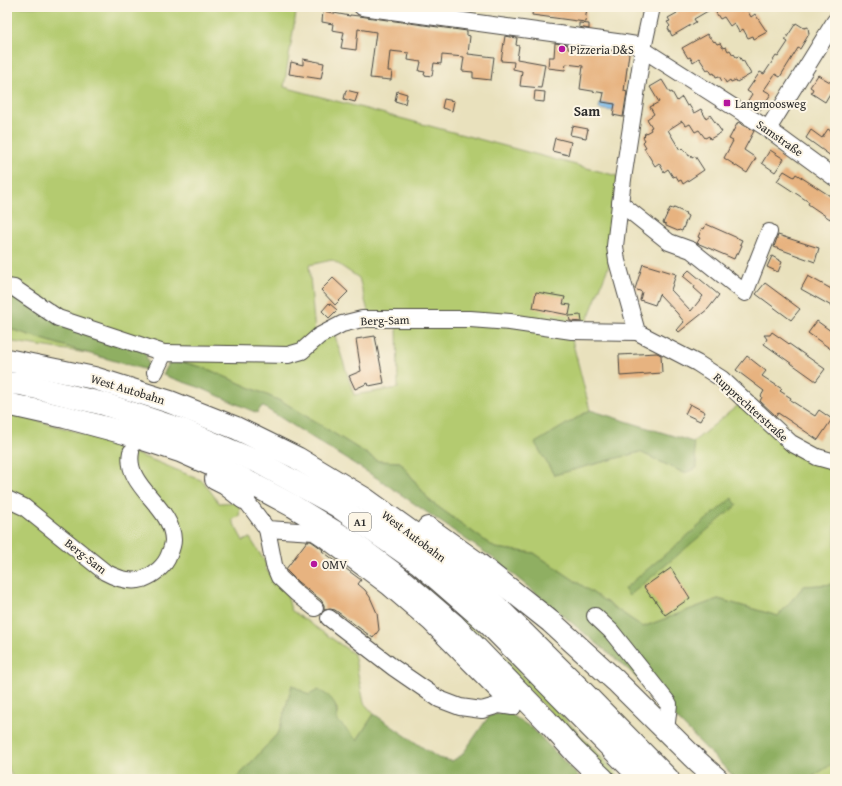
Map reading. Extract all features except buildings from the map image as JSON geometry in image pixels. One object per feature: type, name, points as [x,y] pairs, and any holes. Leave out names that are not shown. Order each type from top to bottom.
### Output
[{"type":"highway","name":"West Autobahn","points":[[7,360],[94,378],[170,402],[236,428],[283,451],[365,499],[425,542],[474,584],[668,779]]},
{"type":"highway","name":"West Autobahn","points":[[7,383],[21,384],[104,404],[186,431],[260,463],[336,505],[419,563],[489,624],[642,779]]},
{"type":"highway","points":[[7,404],[65,417],[125,433],[140,447],[226,484],[244,498]]},
{"type":"highway","points":[[140,447],[180,452],[241,478],[294,506],[353,543],[396,575],[453,624],[575,752],[603,779]]},
{"type":"highway","points":[[365,499],[398,506],[477,563],[551,622],[616,681],[717,779]]},
{"type":"highway","points":[[513,707],[539,729],[575,752]]},
{"type":"street","points":[[362,7],[486,25],[624,40],[643,49]]},
{"type":"street","points":[[637,332],[617,261],[615,246],[623,179],[648,17]]},
{"type":"street","points":[[768,129],[835,21]]},
{"type":"street","name":"Samstraße","points":[[643,49],[768,129],[834,176]]},
{"type":"street","points":[[620,202],[669,242],[690,250],[745,293],[769,232]]},
{"type":"street","name":"Berg-Sam","points":[[7,287],[14,288],[58,318],[164,352],[288,355],[302,351],[319,336],[342,324],[362,319],[470,319],[510,322],[572,331],[637,332]]},
{"type":"street","name":"Rupprechterstraße","points":[[637,332],[697,363],[722,379],[791,444],[817,457],[835,462]]},
{"type":"street","points":[[155,372],[164,352]]},
{"type":"street","name":"Berg-Sam","points":[[7,499],[24,508],[105,572],[122,579],[143,579],[156,573],[163,566],[173,542],[172,529],[166,518],[160,508],[135,477],[131,467],[130,461],[140,447]]},
{"type":"street","points":[[244,498],[267,529],[274,565],[279,577],[315,608]]},
{"type":"street","points":[[267,529],[314,532],[387,586],[430,623],[513,707]]},
{"type":"street","points":[[595,616],[611,631],[669,704],[666,731]]},
{"type":"street","points":[[329,618],[394,668],[438,699],[460,706],[482,710],[499,705],[513,707]]},
{"type":"green space","points":[[7,7],[297,7],[284,87],[617,176],[609,265],[585,326],[571,336],[590,410],[536,443],[554,475],[640,452],[684,473],[697,468],[693,442],[742,402],[835,467],[835,584],[804,586],[778,616],[718,599],[643,627],[534,553],[495,548],[430,501],[400,462],[378,461],[285,403],[205,368],[171,359],[7,289]],"holes":[[[332,260],[359,278],[369,315],[397,323],[398,388],[354,395],[334,333],[315,333],[309,265]]]},
{"type":"green space","points":[[7,289],[145,351],[150,371],[7,328]]},
{"type":"green space","points":[[7,328],[87,353],[7,341]]},
{"type":"green space","points":[[171,359],[205,368],[285,403],[378,461],[400,462],[430,501],[495,548],[534,553],[643,627],[718,599],[778,616],[804,586],[835,584],[835,762],[809,779],[736,779],[629,670],[493,558],[380,480],[262,406],[257,413],[201,388],[163,375]]},
{"type":"green space","points":[[590,410],[693,442],[697,468],[684,473],[640,452],[554,475],[535,443]]},
{"type":"green space","points":[[7,412],[78,432],[160,463],[203,481],[219,503],[237,502],[240,509],[239,516],[232,520],[243,541],[250,538],[267,565],[265,568],[287,594],[291,610],[354,654],[364,703],[374,714],[357,740],[337,720],[337,708],[309,696],[292,685],[279,732],[236,779],[13,779],[7,764]]},
{"type":"green space","points":[[732,498],[737,505],[629,596],[624,589]]},
{"type":"green space","points":[[409,572],[438,595],[489,642],[534,686],[622,779],[614,779],[481,640]]},
{"type":"green space","points":[[292,685],[309,695],[318,690],[331,698],[335,705],[337,720],[357,740],[374,714],[438,758],[452,761],[462,755],[489,716],[506,711],[533,729],[581,779],[236,779],[279,732]]},
{"type":"green space","points":[[835,762],[835,779],[809,779]]},
{"type":"water","points":[[600,103],[614,105],[613,111],[599,109]]},
{"type":"place","name":"Pizzeria D&S","points":[[562,49]]},
{"type":"place","name":"Langmoosweg","points":[[727,103]]},
{"type":"place","name":"OMV","points":[[314,564]]},
{"type":"district","name":"Sam","points":[[587,111]]}]
